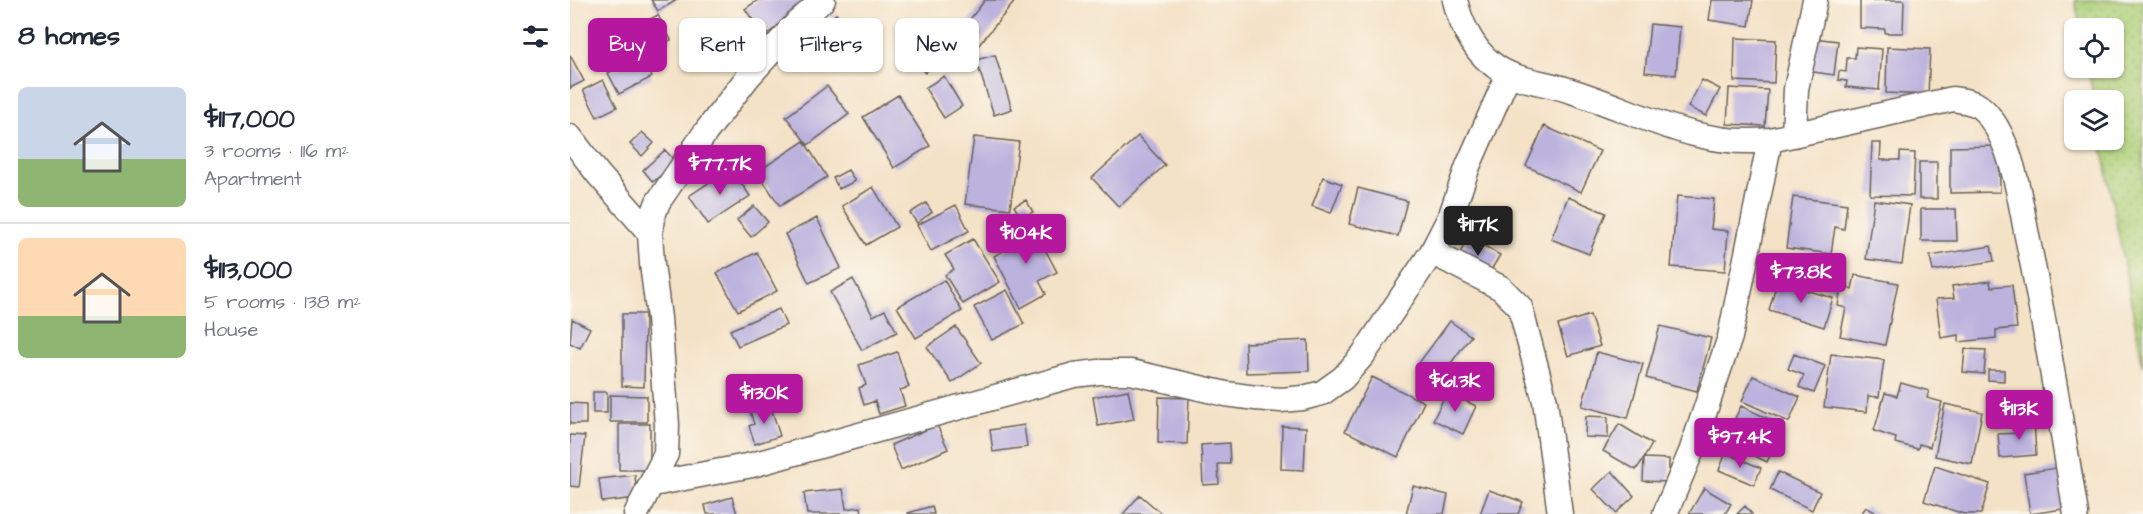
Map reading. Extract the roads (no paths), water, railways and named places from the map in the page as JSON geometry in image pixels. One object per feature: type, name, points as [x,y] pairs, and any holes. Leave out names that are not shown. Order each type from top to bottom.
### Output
[{"type":"street","points":[[636,514],[666,454],[667,425],[650,233],[652,218],[658,202],[705,133],[748,77],[797,23],[823,0]]},
{"type":"street","points":[[1455,0],[1458,13],[1470,38],[1489,62],[1508,75],[1587,96],[1686,134],[1748,143],[1794,135],[1953,99],[1976,103],[1992,119],[2006,148],[2020,201],[2041,302],[2076,514]]},
{"type":"street","points":[[1794,135],[1796,89],[1815,0]]},
{"type":"street","points":[[653,484],[752,465],[1074,375],[1131,372],[1204,389],[1281,400],[1322,393],[1343,378],[1363,355],[1432,252],[1451,215],[1468,166],[1508,75]]},
{"type":"street","points":[[570,137],[598,174],[650,233]]},
{"type":"street","points":[[1665,514],[1692,452],[1730,337],[1770,140]]},
{"type":"street","points":[[1432,252],[1501,288],[1521,307],[1545,401],[1560,514]]}]
